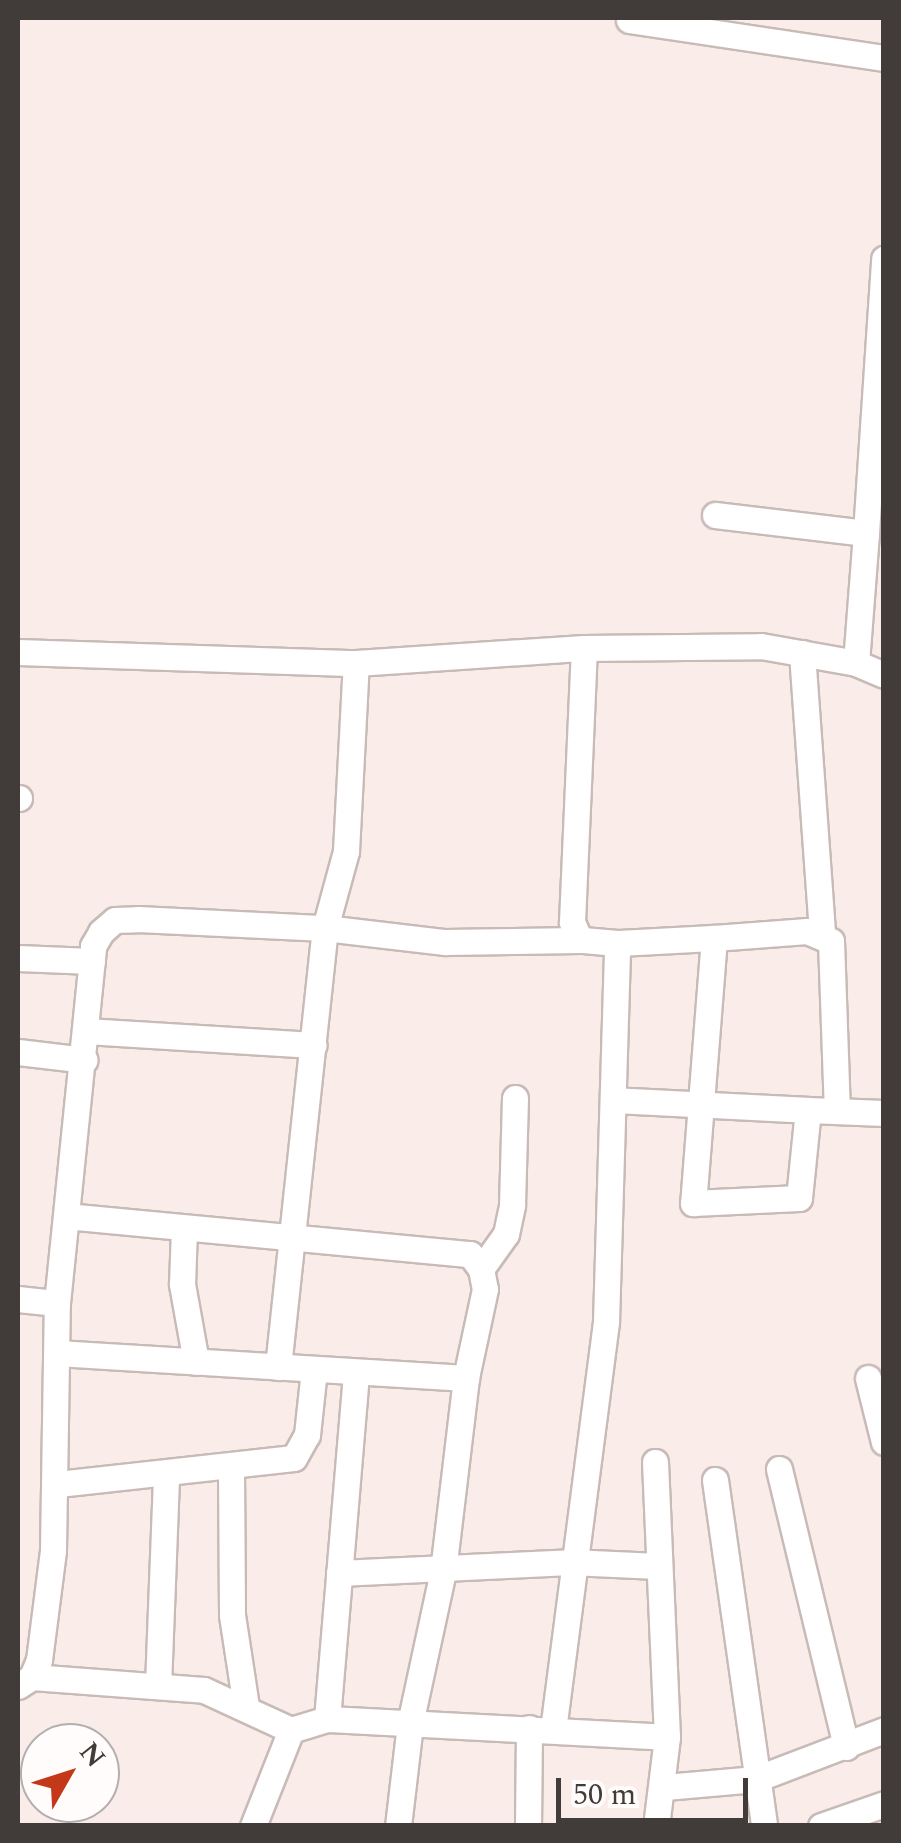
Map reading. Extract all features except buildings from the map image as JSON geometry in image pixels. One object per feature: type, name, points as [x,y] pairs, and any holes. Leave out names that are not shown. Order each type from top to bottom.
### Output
[{"type":"street","points":[[629,20],[712,24],[884,58]]},
{"type":"street","points":[[856,663],[884,259]]},
{"type":"street","points":[[715,516],[866,533]]},
{"type":"street","points":[[18,652],[356,664],[584,648],[761,646],[856,663],[884,675]]},
{"type":"street","points":[[580,940],[572,922],[574,806],[584,648]]},
{"type":"street","points":[[802,653],[822,933]]},
{"type":"street","points":[[278,1367],[325,928],[346,851],[356,664]]},
{"type":"street","points":[[667,1737],[327,1719],[291,1730],[246,1706],[204,1690],[25,1681],[58,1484],[57,1303],[85,1060],[92,946],[115,920],[325,928],[445,942],[617,943],[822,933],[832,941],[838,997],[838,1111]]},
{"type":"street","points":[[714,938],[698,1104],[694,1203],[799,1198],[808,1110]]},
{"type":"street","points":[[528,1826],[606,1322],[617,943]]},
{"type":"street","points":[[18,958],[92,961]]},
{"type":"street","points":[[86,1031],[314,1045]]},
{"type":"street","points":[[18,1052],[85,1060]]},
{"type":"street","points":[[481,1269],[509,1220],[515,1098]]},
{"type":"street","points":[[613,1100],[884,1112]]},
{"type":"street","points":[[66,1216],[470,1254],[481,1269],[485,1288],[466,1378],[442,1572],[410,1724],[398,1826]]},
{"type":"street","points":[[184,1228],[182,1284],[196,1362]]},
{"type":"street","points":[[18,1299],[57,1303]]},
{"type":"street","points":[[58,1354],[466,1378]]},
{"type":"street","points":[[58,1484],[231,1469],[294,1458],[307,1435],[314,1370]]},
{"type":"street","points":[[327,1719],[356,1372]]},
{"type":"street","points":[[868,1378],[884,1442]]},
{"type":"street","points":[[655,1462],[667,1737],[665,1787],[656,1826]]},
{"type":"street","points":[[779,1468],[846,1747]]},
{"type":"street","points":[[231,1469],[232,1615],[246,1706]]},
{"type":"street","points":[[158,1686],[166,1475]]},
{"type":"street","points":[[716,1480],[764,1826]]},
{"type":"street","points":[[338,1573],[442,1572],[570,1562],[658,1566]]},
{"type":"street","points":[[253,1826],[291,1730]]},
{"type":"street","points":[[665,1787],[756,1779],[884,1730]]},
{"type":"street","points":[[821,1826],[884,1804]]}]
